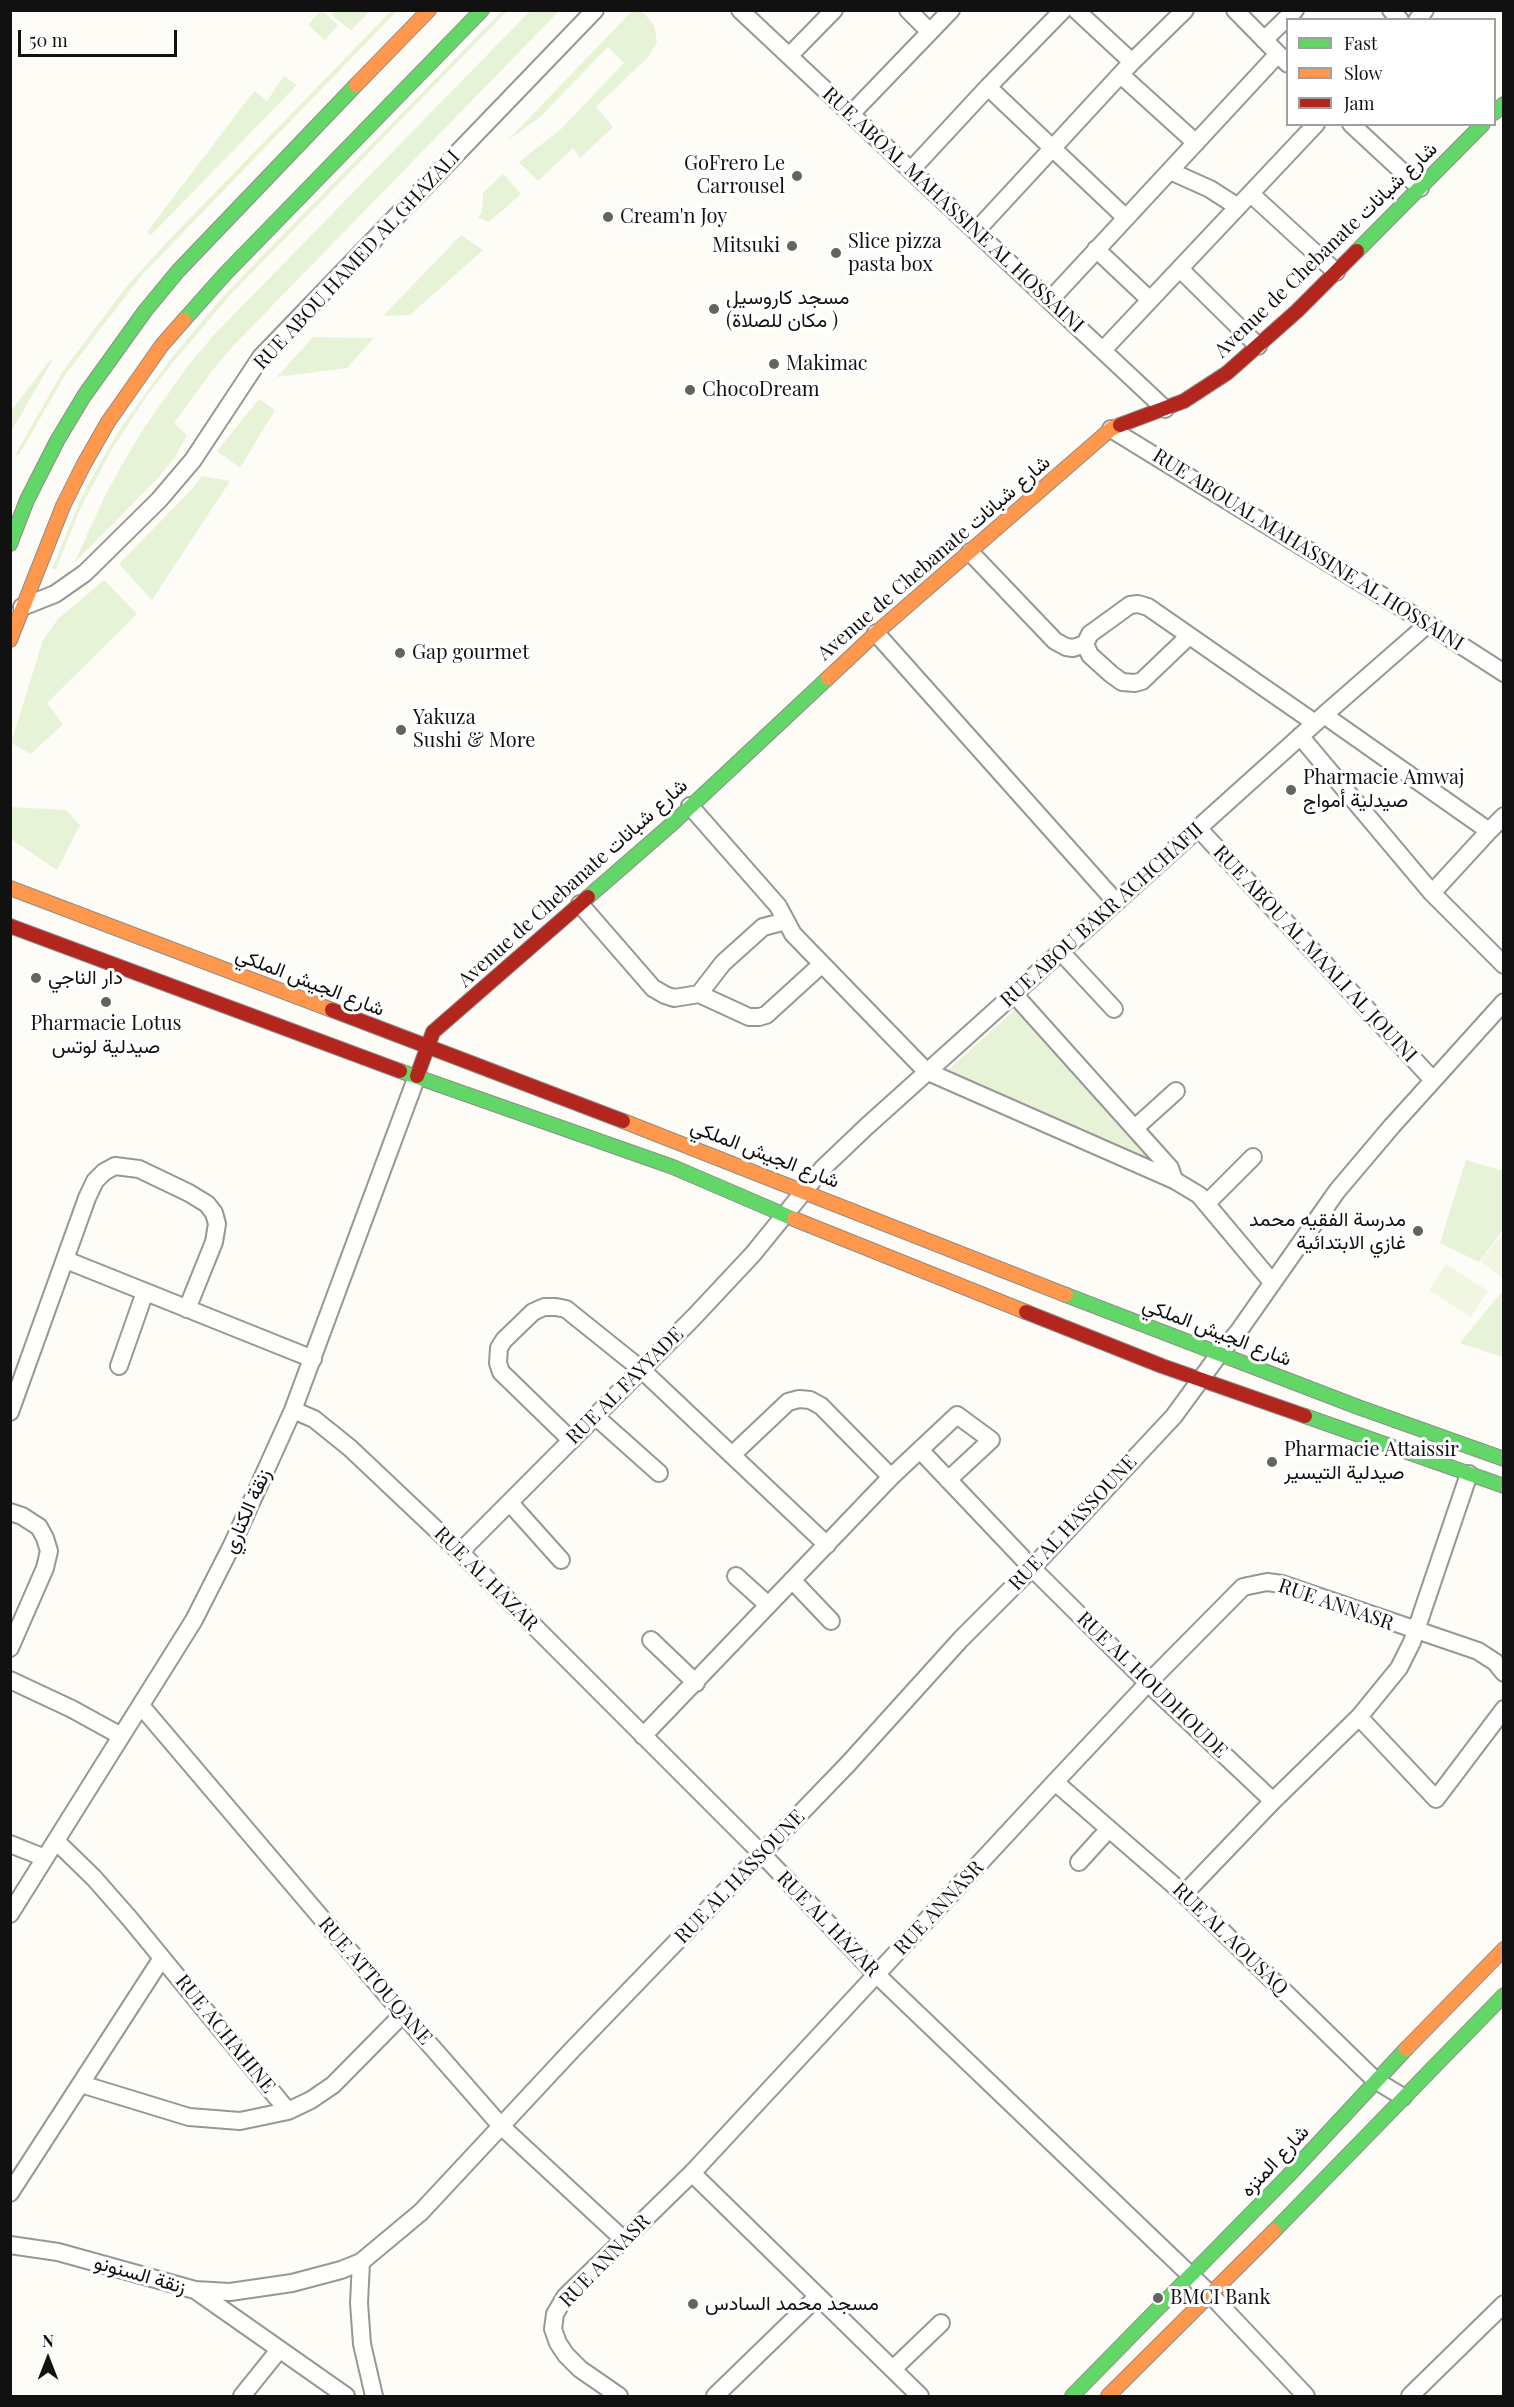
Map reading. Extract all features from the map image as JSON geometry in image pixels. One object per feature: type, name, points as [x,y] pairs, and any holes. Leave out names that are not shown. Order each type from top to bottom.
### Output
[{"type":"main road","points":[[10,544],[27,500],[57,441],[84,396],[145,311],[178,272],[429,10]]},
{"type":"main road","points":[[10,640],[63,506],[84,464],[114,413],[162,345],[217,283],[482,10]]},
{"type":"main road","name":"Avenue de Chebanate شارع شبانات","points":[[417,1076],[434,1032],[690,806],[876,633],[1111,429],[1145,414],[1165,409],[1210,385],[1227,373],[1336,272],[1481,126]]},
{"type":"main road","name":"شارع الجيش الملكي","points":[[10,888],[805,1191],[1358,1407],[1503,1459]]},
{"type":"main road","points":[[10,926],[468,1096],[673,1167],[786,1216],[1202,1380],[1503,1486]]},
{"type":"main road","name":"شارع المنزه","points":[[1072,2397],[1287,2177],[1375,2080],[1503,1949]]},
{"type":"main road","points":[[1108,2397],[1211,2295],[1503,1995]]},
{"type":"street","name":"RUE ABOU HAMED AL GHAZALI","points":[[22,608],[55,594],[85,573],[159,500],[193,460],[261,357],[595,10]]},
{"type":"street","name":"RUE ABOAL MAHASSINE AL HOSSAINI","points":[[740,10],[1165,409]]},
{"type":"street","points":[[789,56],[834,10]]},
{"type":"street","points":[[908,10],[930,32]]},
{"type":"street","points":[[851,114],[951,10]]},
{"type":"street","points":[[911,170],[1063,10]]},
{"type":"street","points":[[1076,10],[1196,143]]},
{"type":"street","points":[[976,231],[1052,148],[1185,10]]},
{"type":"street","points":[[1050,300],[1196,143],[1283,59],[1235,10]]},
{"type":"street","points":[[1264,40],[1286,19]]},
{"type":"street","points":[[988,87],[1126,218]]},
{"type":"street","points":[[1103,350],[1315,126]]},
{"type":"street","points":[[1353,126],[1420,188]]},
{"type":"street","points":[[1170,171],[1210,189],[1238,207]]},
{"type":"street","points":[[1251,194],[1336,272]]},
{"type":"street","points":[[1096,249],[1150,300]]},
{"type":"street","points":[[1180,269],[1257,346]]},
{"type":"street","name":"RUE ABOUAL MAHASSINE AL HOSSAINI","points":[[1111,429],[1428,624],[1503,673]]},
{"type":"street","points":[[970,552],[1054,641],[1073,648],[1085,644],[1090,634],[1130,605],[1138,604],[1161,615],[1189,636],[1489,831]]},
{"type":"street","name":"RUE ABOU BAKR ACHCHAFII","points":[[786,1216],[822,1169],[926,1071],[1428,624]]},
{"type":"street","points":[[876,633],[1116,902]]},
{"type":"street","points":[[1085,644],[1090,655],[1122,682],[1128,684],[1142,681],[1189,636]]},
{"type":"street","points":[[1300,736],[1432,892],[1503,964]]},
{"type":"street","points":[[690,806],[778,906],[793,934],[926,1071],[1192,1188],[1272,1282]]},
{"type":"street","points":[[1432,892],[1503,816]]},
{"type":"street","name":"RUE ABOU AL MAALI AL JOUINI","points":[[1198,828],[1433,1080]]},
{"type":"street","points":[[580,904],[653,988],[674,998],[699,994],[749,1017],[766,1015],[822,964]]},
{"type":"street","points":[[699,994],[723,963],[763,927],[786,921]]},
{"type":"street","points":[[1061,952],[1114,1009]]},
{"type":"street","points":[[1014,994],[1170,1168],[1174,1180]]},
{"type":"street","name":"RUE AL HASSOUNE","points":[[195,2290],[230,2292],[292,2283],[361,2262],[421,2212],[848,1764],[961,1639],[1032,1568],[1174,1416],[1238,1332],[1337,1191],[1503,1002]]},
{"type":"street","name":"زنقة الكناري","points":[[10,1914],[121,1736],[142,1707],[195,1620],[222,1567],[293,1410],[417,1076]]},
{"type":"street","points":[[1135,1128],[1176,1091]]},
{"type":"street","points":[[1207,1203],[1253,1157]]},
{"type":"street","points":[[10,1412],[95,1181],[104,1172],[115,1166],[139,1169],[189,1193],[207,1204],[214,1213],[218,1224],[214,1242],[187,1309]]},
{"type":"street","name":"RUE AL FAYYADE","points":[[460,1552],[642,1370],[753,1254],[786,1216]]},
{"type":"street","points":[[66,1260],[313,1359]]},
{"type":"street","points":[[119,1366],[145,1292]]},
{"type":"street","points":[[571,1440],[501,1372],[498,1363],[499,1348],[533,1312],[544,1307],[566,1310],[642,1370],[827,1545]]},
{"type":"street","points":[[733,1455],[788,1402],[799,1399],[810,1400],[821,1406],[891,1477]]},
{"type":"street","name":"RUE AL HAZAR","points":[[293,1410],[314,1419],[350,1448],[460,1552],[761,1853],[877,1975],[1211,2295],[1295,2393]]},
{"type":"street","points":[[643,1736],[891,1477],[957,1415],[992,1440],[948,1480]]},
{"type":"street","points":[[595,1416],[658,1473]]},
{"type":"street","name":"RUE AL HOUDHOUDE","points":[[920,1450],[1032,1568],[1148,1683],[1273,1801]]},
{"type":"street","name":"RUE ANNASR","points":[[1184,1894],[1273,1801],[1359,1717],[1405,1659],[1469,1474]]},
{"type":"street","points":[[510,1503],[561,1560]]},
{"type":"street","points":[[10,1512],[22,1516],[39,1527],[49,1551],[45,1568],[10,1648]]},
{"type":"street","points":[[736,1576],[768,1605]]},
{"type":"street","points":[[792,1580],[831,1621]]},
{"type":"street","name":"RUE ANNASR","points":[[619,2397],[580,2369],[558,2343],[553,2329],[555,2314],[565,2296],[692,2173],[1148,1683],[1243,1587],[1256,1583],[1282,1584],[1478,1652],[1495,1662],[1503,1673]]},
{"type":"street","points":[[651,1640],[696,1683]]},
{"type":"street","points":[[10,1680],[72,1709],[121,1736]]},
{"type":"street","name":"RUE ATTOUQANE","points":[[142,1707],[501,2126],[624,2240]]},
{"type":"street","points":[[1359,1717],[1436,1799],[1503,1708]]},
{"type":"street","name":"RUE AL AOUSAQ","points":[[1055,1782],[1184,1894],[1375,2080],[1403,2097]]},
{"type":"street","points":[[1079,1862],[1108,1830]]},
{"type":"street","name":"RUE ACHAHINE","points":[[56,1841],[94,1878],[288,2110]]},
{"type":"street","points":[[10,1844],[45,1858]]},
{"type":"street","name":"RUE ACHAHINE","points":[[10,2193],[162,1958]]},
{"type":"street","name":"RUE ACHAHINE","points":[[81,2084],[189,2117],[240,2121],[288,2110],[311,2100],[333,2085],[403,2014]]},
{"type":"street","points":[[692,2173],[920,2397]]},
{"type":"street","name":"زنقة السنونو","points":[[10,2245],[58,2252],[195,2290],[346,2397]]},
{"type":"street","points":[[361,2262],[359,2303],[362,2344],[374,2397]]},
{"type":"street","points":[[715,2397],[818,2296]]},
{"type":"street","points":[[1410,2397],[1503,2304]]},
{"type":"street","points":[[893,2369],[941,2323]]},
{"type":"street","points":[[242,2397],[279,2350]]},
{"type":"green space","points":[[321,10],[338,25],[325,40],[308,25]]},
{"type":"green space","points":[[531,10],[559,11],[233,346],[174,423],[187,435],[175,457],[159,477],[74,563],[124,461],[144,428],[188,366],[212,337]]},
{"type":"green space","points":[[633,10],[642,11],[654,25],[657,42],[649,56],[596,107],[613,127],[580,158],[573,148],[538,181],[519,162],[561,129],[624,63],[608,47],[540,117],[507,141]]},
{"type":"green space","points":[[335,11],[370,11],[351,30],[331,15]]},
{"type":"green space","points":[[391,11],[397,11],[142,275],[65,375],[19,455],[15,455],[63,371],[127,286]]},
{"type":"green space","points":[[502,11],[507,11],[231,294],[174,361],[146,397],[111,451],[80,509],[56,569],[52,569],[81,498],[101,461],[122,426],[169,361],[220,300]]},
{"type":"green space","points":[[284,76],[297,85],[151,235],[147,232],[254,91],[267,101]]},
{"type":"green space","points":[[503,174],[521,194],[489,222],[478,217],[482,213],[483,193]]},
{"type":"green space","points":[[461,235],[483,250],[410,315],[383,316]]},
{"type":"green space","points":[[313,337],[374,338],[347,368],[277,377]]},
{"type":"green space","points":[[50,360],[52,361],[11,432],[11,411]]},
{"type":"green space","points":[[259,399],[275,410],[240,468],[217,451]]},
{"type":"green space","points":[[202,476],[230,481],[152,600],[119,564]]},
{"type":"green space","points":[[104,580],[137,614],[47,703],[63,724],[31,754],[11,743],[43,640],[58,619]]},
{"type":"green space","points":[[11,807],[66,810],[80,825],[57,870],[11,839]]},
{"type":"green space","points":[[1019,1006],[1161,1164],[946,1072]]},
{"type":"green space","points":[[1466,1160],[1503,1171],[1503,1230],[1479,1262],[1440,1243]]},
{"type":"green space","points":[[1503,1233],[1503,1279],[1481,1261]]},
{"type":"green space","points":[[1446,1264],[1488,1291],[1471,1317],[1429,1290]]},
{"type":"green space","points":[[1503,1290],[1503,1357],[1460,1343]]},
{"type":"traffic: fast","points":[[184,320],[225,274],[482,10]]},
{"type":"traffic: fast","points":[[10,544],[27,500],[57,441],[84,396],[145,311],[178,271],[356,85]]},
{"type":"traffic: fast","points":[[1496,111],[1504,104]]},
{"type":"traffic: fast","points":[[1357,251],[1481,126]]},
{"type":"traffic: fast","points":[[588,897],[673,823],[828,678]]},
{"type":"traffic: fast","points":[[400,1071],[673,1167],[794,1219]]},
{"type":"traffic: fast","points":[[1066,1295],[1358,1407],[1504,1459]]},
{"type":"traffic: fast","points":[[1305,1416],[1504,1486]]},
{"type":"traffic: fast","points":[[1274,2231],[1504,1995]]},
{"type":"traffic: fast","points":[[1072,2396],[1287,2177],[1406,2049]]},
{"type":"traffic: slow","points":[[356,85],[429,10]]},
{"type":"traffic: slow","points":[[10,640],[63,506],[84,464],[108,422],[162,345],[184,320]]},
{"type":"traffic: slow","points":[[828,678],[876,633],[1111,429],[1120,425]]},
{"type":"traffic: slow","points":[[10,888],[332,1010]]},
{"type":"traffic: slow","points":[[623,1121],[1066,1295]]},
{"type":"traffic: slow","points":[[794,1219],[1026,1312]]},
{"type":"traffic: slow","points":[[1406,2049],[1504,1949]]},
{"type":"traffic: slow","points":[[1108,2396],[1274,2231]]},
{"type":"traffic: jam","points":[[1120,425],[1184,401],[1227,373],[1297,311],[1357,251]]},
{"type":"traffic: jam","points":[[417,1076],[433,1032],[588,897]]},
{"type":"traffic: jam","points":[[10,926],[400,1071]]},
{"type":"traffic: jam","points":[[332,1010],[623,1121]]},
{"type":"traffic: jam","points":[[1026,1312],[1162,1366],[1305,1416]]},
{"type":"place","name":"GoFrero Le Carrousel","points":[[797,176]]},
{"type":"place","name":"Cream'n Joy","points":[[608,217]]},
{"type":"place","name":"Mitsuki","points":[[792,246]]},
{"type":"place","name":"Slice pizza pasta box","points":[[836,253]]},
{"type":"place","name":"مسجد كاروسيل (مكان للصلاة )","points":[[714,309]]},
{"type":"place","name":"Makimac","points":[[774,364]]},
{"type":"place","name":"ChocoDream","points":[[690,390]]},
{"type":"place","name":"Gap gourmet","points":[[400,653]]},
{"type":"place","name":"Yakuza Sushi & More","points":[[401,730]]},
{"type":"place","name":"Pharmacie Amwaj صيدلية أمواج","points":[[1291,790]]},
{"type":"place","name":"دار الناجي","points":[[36,978]]},
{"type":"place","name":"Pharmacie Lotus صيدلية لوتس","points":[[106,1002]]},
{"type":"place","name":"مدرسة الفقيه محمد غازي الابتدائية","points":[[1418,1231]]},
{"type":"place","name":"Pharmacie Attaissir صيدلية التيسير","points":[[1272,1462]]},
{"type":"place","name":"BMCI Bank","points":[[1158,2298]]},
{"type":"place","name":"مسجد محمد السادس","points":[[693,2304]]}]
